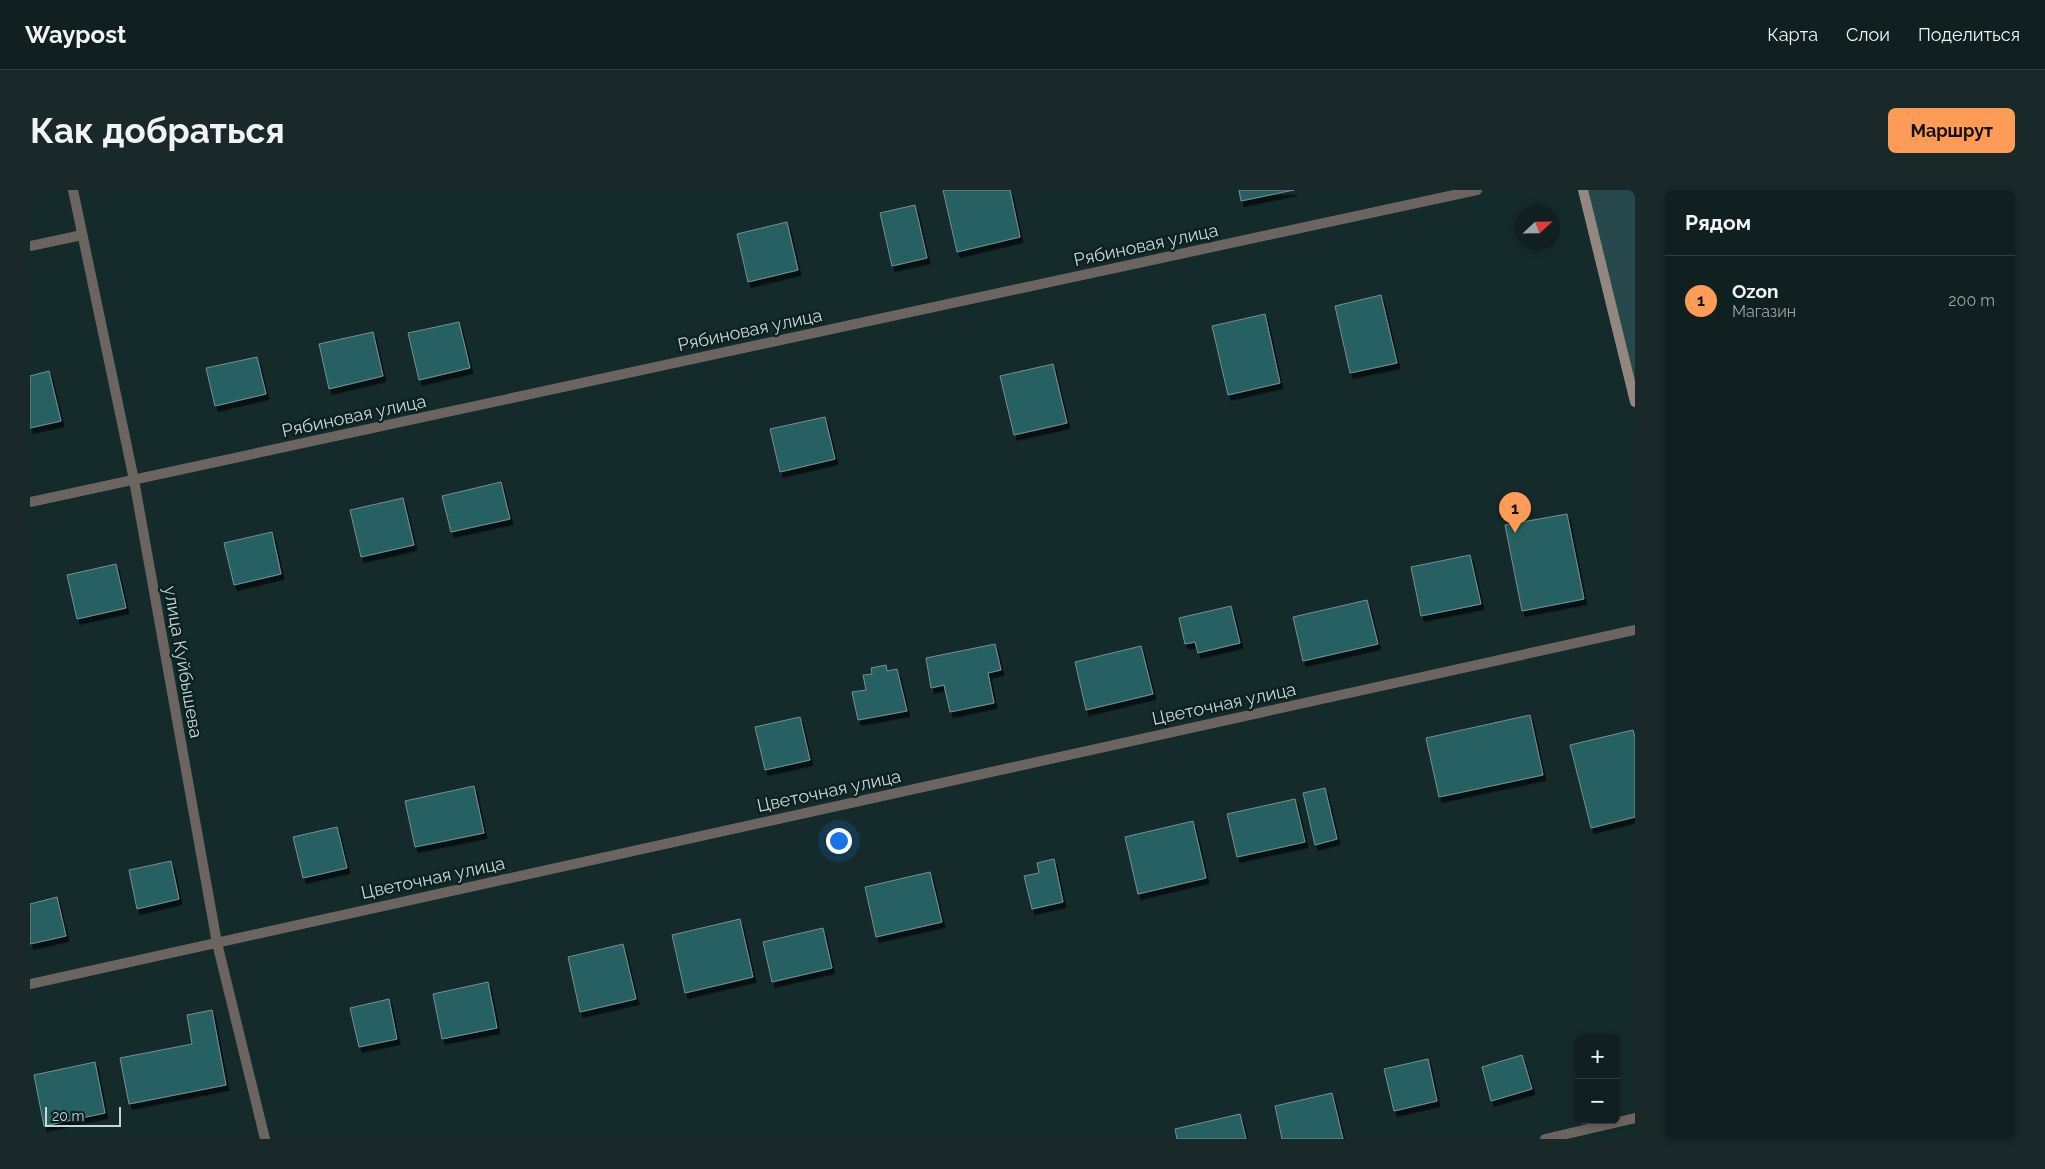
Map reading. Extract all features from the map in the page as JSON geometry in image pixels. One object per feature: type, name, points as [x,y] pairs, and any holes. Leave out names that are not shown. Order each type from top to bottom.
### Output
[{"type":"main road","points":[[1583,190],[1635,402]]},
{"type":"street","name":"улица Куйбышева","points":[[73,190],[134,480],[217,942],[265,1139]]},
{"type":"street","name":"Рябиновая улица","points":[[30,502],[1477,190]]},
{"type":"street","points":[[30,246],[82,235]]},
{"type":"street","name":"Цветочная улица","points":[[30,984],[1635,630]]},
{"type":"street","points":[[1545,1139],[1635,1118]]},
{"type":"shaded area","points":[[1583,190],[1635,190],[1635,404]]},
{"type":"building","points":[[943,190],[1010,190],[1020,237],[957,252]]},
{"type":"building","points":[[1239,190],[1294,190],[1241,201]]},
{"type":"building","points":[[915,205],[927,258],[892,266],[880,213]]},
{"type":"building","points":[[787,222],[798,270],[748,282],[737,234]]},
{"type":"building","points":[[1381,295],[1397,363],[1350,373],[1335,306]]},
{"type":"building","points":[[1265,314],[1280,383],[1228,395],[1212,326]]},
{"type":"building","points":[[459,322],[470,368],[419,380],[408,333]]},
{"type":"building","points":[[373,332],[383,376],[329,389],[319,344]]},
{"type":"building","points":[[257,357],[266,394],[215,406],[206,368]]},
{"type":"building","points":[[1053,364],[1067,423],[1014,435],[1000,376]]},
{"type":"building","points":[[49,371],[61,421],[30,428],[30,376]]},
{"type":"building","points":[[825,417],[835,459],[780,472],[770,429]]},
{"type":"building","points":[[501,482],[510,519],[451,532],[442,496]]},
{"type":"building","points":[[403,498],[414,545],[361,557],[350,510]]},
{"type":"building","points":[[1567,514],[1584,599],[1522,611],[1505,525]]},
{"type":"building","points":[[272,532],[281,574],[234,585],[224,543]]},
{"type":"building","points":[[1470,555],[1481,604],[1421,616],[1411,567]]},
{"type":"building","points":[[116,564],[126,608],[77,619],[67,575]]},
{"type":"building","points":[[1367,600],[1378,644],[1303,661],[1293,617]]},
{"type":"building","points":[[1231,606],[1240,643],[1198,653],[1195,642],[1185,644],[1179,618]]},
{"type":"building","points":[[995,644],[1001,670],[988,673],[994,703],[950,712],[944,685],[931,688],[926,658]]},
{"type":"building","points":[[1141,646],[1153,694],[1086,710],[1075,662]]},
{"type":"building","points":[[886,665],[887,671],[897,669],[907,711],[858,720],[852,692],[866,690],[863,675],[872,674],[871,668]]},
{"type":"building","points":[[1530,715],[1543,775],[1439,797],[1426,738]]},
{"type":"building","points":[[800,717],[810,760],[765,770],[755,727]]},
{"type":"building","points":[[1633,730],[1635,737],[1635,817],[1591,828],[1570,745]]},
{"type":"building","points":[[474,786],[484,833],[415,847],[405,801]]},
{"type":"building","points":[[1325,788],[1337,839],[1315,845],[1303,793]]},
{"type":"building","points":[[1295,799],[1305,842],[1237,857],[1227,814]]},
{"type":"building","points":[[1193,821],[1206,878],[1138,894],[1125,837]]},
{"type":"building","points":[[337,827],[347,868],[303,878],[293,837]]},
{"type":"building","points":[[1054,859],[1063,902],[1032,909],[1024,876],[1039,873],[1037,863]]},
{"type":"building","points":[[171,861],[179,899],[137,909],[129,870]]},
{"type":"building","points":[[930,872],[942,922],[876,937],[865,887]]},
{"type":"building","points":[[57,897],[66,936],[30,944],[30,904]]},
{"type":"building","points":[[740,919],[753,977],[685,993],[672,935]]},
{"type":"building","points":[[823,928],[832,968],[772,982],[763,942]]},
{"type":"building","points":[[623,944],[636,999],[580,1012],[568,957]]},
{"type":"building","points":[[488,982],[497,1028],[442,1039],[433,994]]},
{"type":"building","points":[[389,999],[397,1039],[359,1047],[350,1008]]},
{"type":"building","points":[[212,1010],[226,1085],[129,1104],[120,1058],[192,1044],[187,1015]]},
{"type":"building","points":[[1522,1055],[1532,1089],[1491,1101],[1482,1067]]},
{"type":"building","points":[[1428,1059],[1437,1101],[1394,1111],[1384,1069]]},
{"type":"building","points":[[95,1062],[105,1113],[44,1126],[34,1075]]},
{"type":"building","points":[[1332,1093],[1343,1139],[1282,1139],[1275,1106]]},
{"type":"building","points":[[1240,1114],[1246,1139],[1177,1139],[1175,1129]]},
{"type":"place","name":"Ozon","points":[[1515,533]]}]
